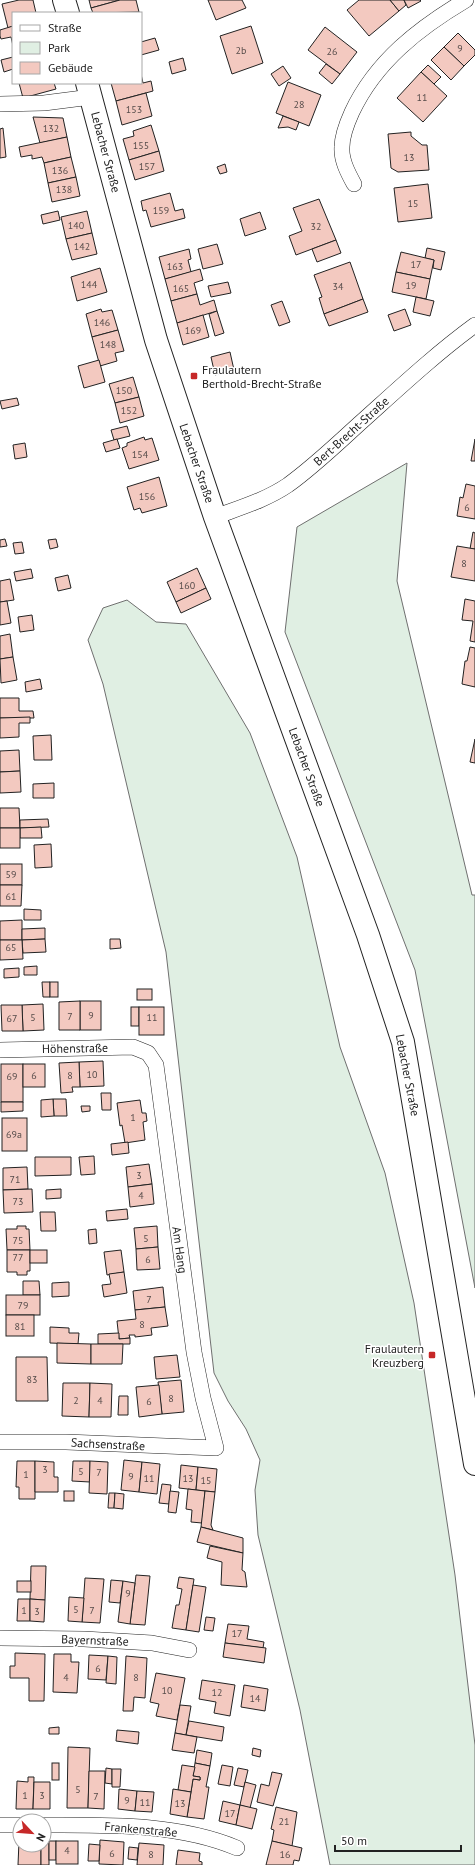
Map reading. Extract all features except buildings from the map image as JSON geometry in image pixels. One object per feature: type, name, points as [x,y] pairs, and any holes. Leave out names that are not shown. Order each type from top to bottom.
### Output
[{"type":"main road","points":[[64,0],[68,12]]},
{"type":"main road","name":"Lebacher Straße","points":[[89,90],[156,340],[215,517],[368,935],[403,1042],[475,1464]]},
{"type":"street","points":[[354,184],[343,160],[342,147],[346,125],[357,102],[384,63],[410,38],[466,0]]},
{"type":"street","points":[[0,104],[44,103],[89,90]]},
{"type":"street","name":"Bert-Brecht-Straße","points":[[215,517],[260,500],[286,486],[320,460],[401,386],[454,340],[475,325]]},
{"type":"street","name":"Höhenstraße","points":[[0,1050],[133,1047],[148,1054]]},
{"type":"street","name":"Am Hang","points":[[148,1054],[156,1066],[194,1352],[202,1398],[216,1448]]},
{"type":"street","name":"Sachsenstraße","points":[[0,1442],[66,1442],[216,1448]]},
{"type":"street","name":"Bayernstraße","points":[[0,1638],[84,1639],[137,1642],[175,1646],[189,1650]]},
{"type":"street","points":[[0,1825],[12,1825]]},
{"type":"street","name":"Frankenstraße","points":[[52,1825],[86,1825],[157,1829],[212,1839],[236,1848]]},
{"type":"green space","points":[[407,463],[397,581],[472,895],[475,895],[475,1288],[415,970],[285,632],[297,527]]},
{"type":"green space","points":[[127,600],[156,622],[186,624],[250,733],[297,857],[340,1047],[385,1173],[414,1303],[455,1575],[475,1745],[475,1865],[330,1865],[300,1710],[258,1535],[255,1490],[260,1460],[246,1429],[228,1401],[214,1373],[166,952],[103,684],[88,640],[103,608]]},
{"type":"place","name":"Fraulautern Berthold-Brecht-Straße","points":[[194,376]]},
{"type":"place","name":"Fraulautern Kreuzberg","points":[[432,1355]]}]
